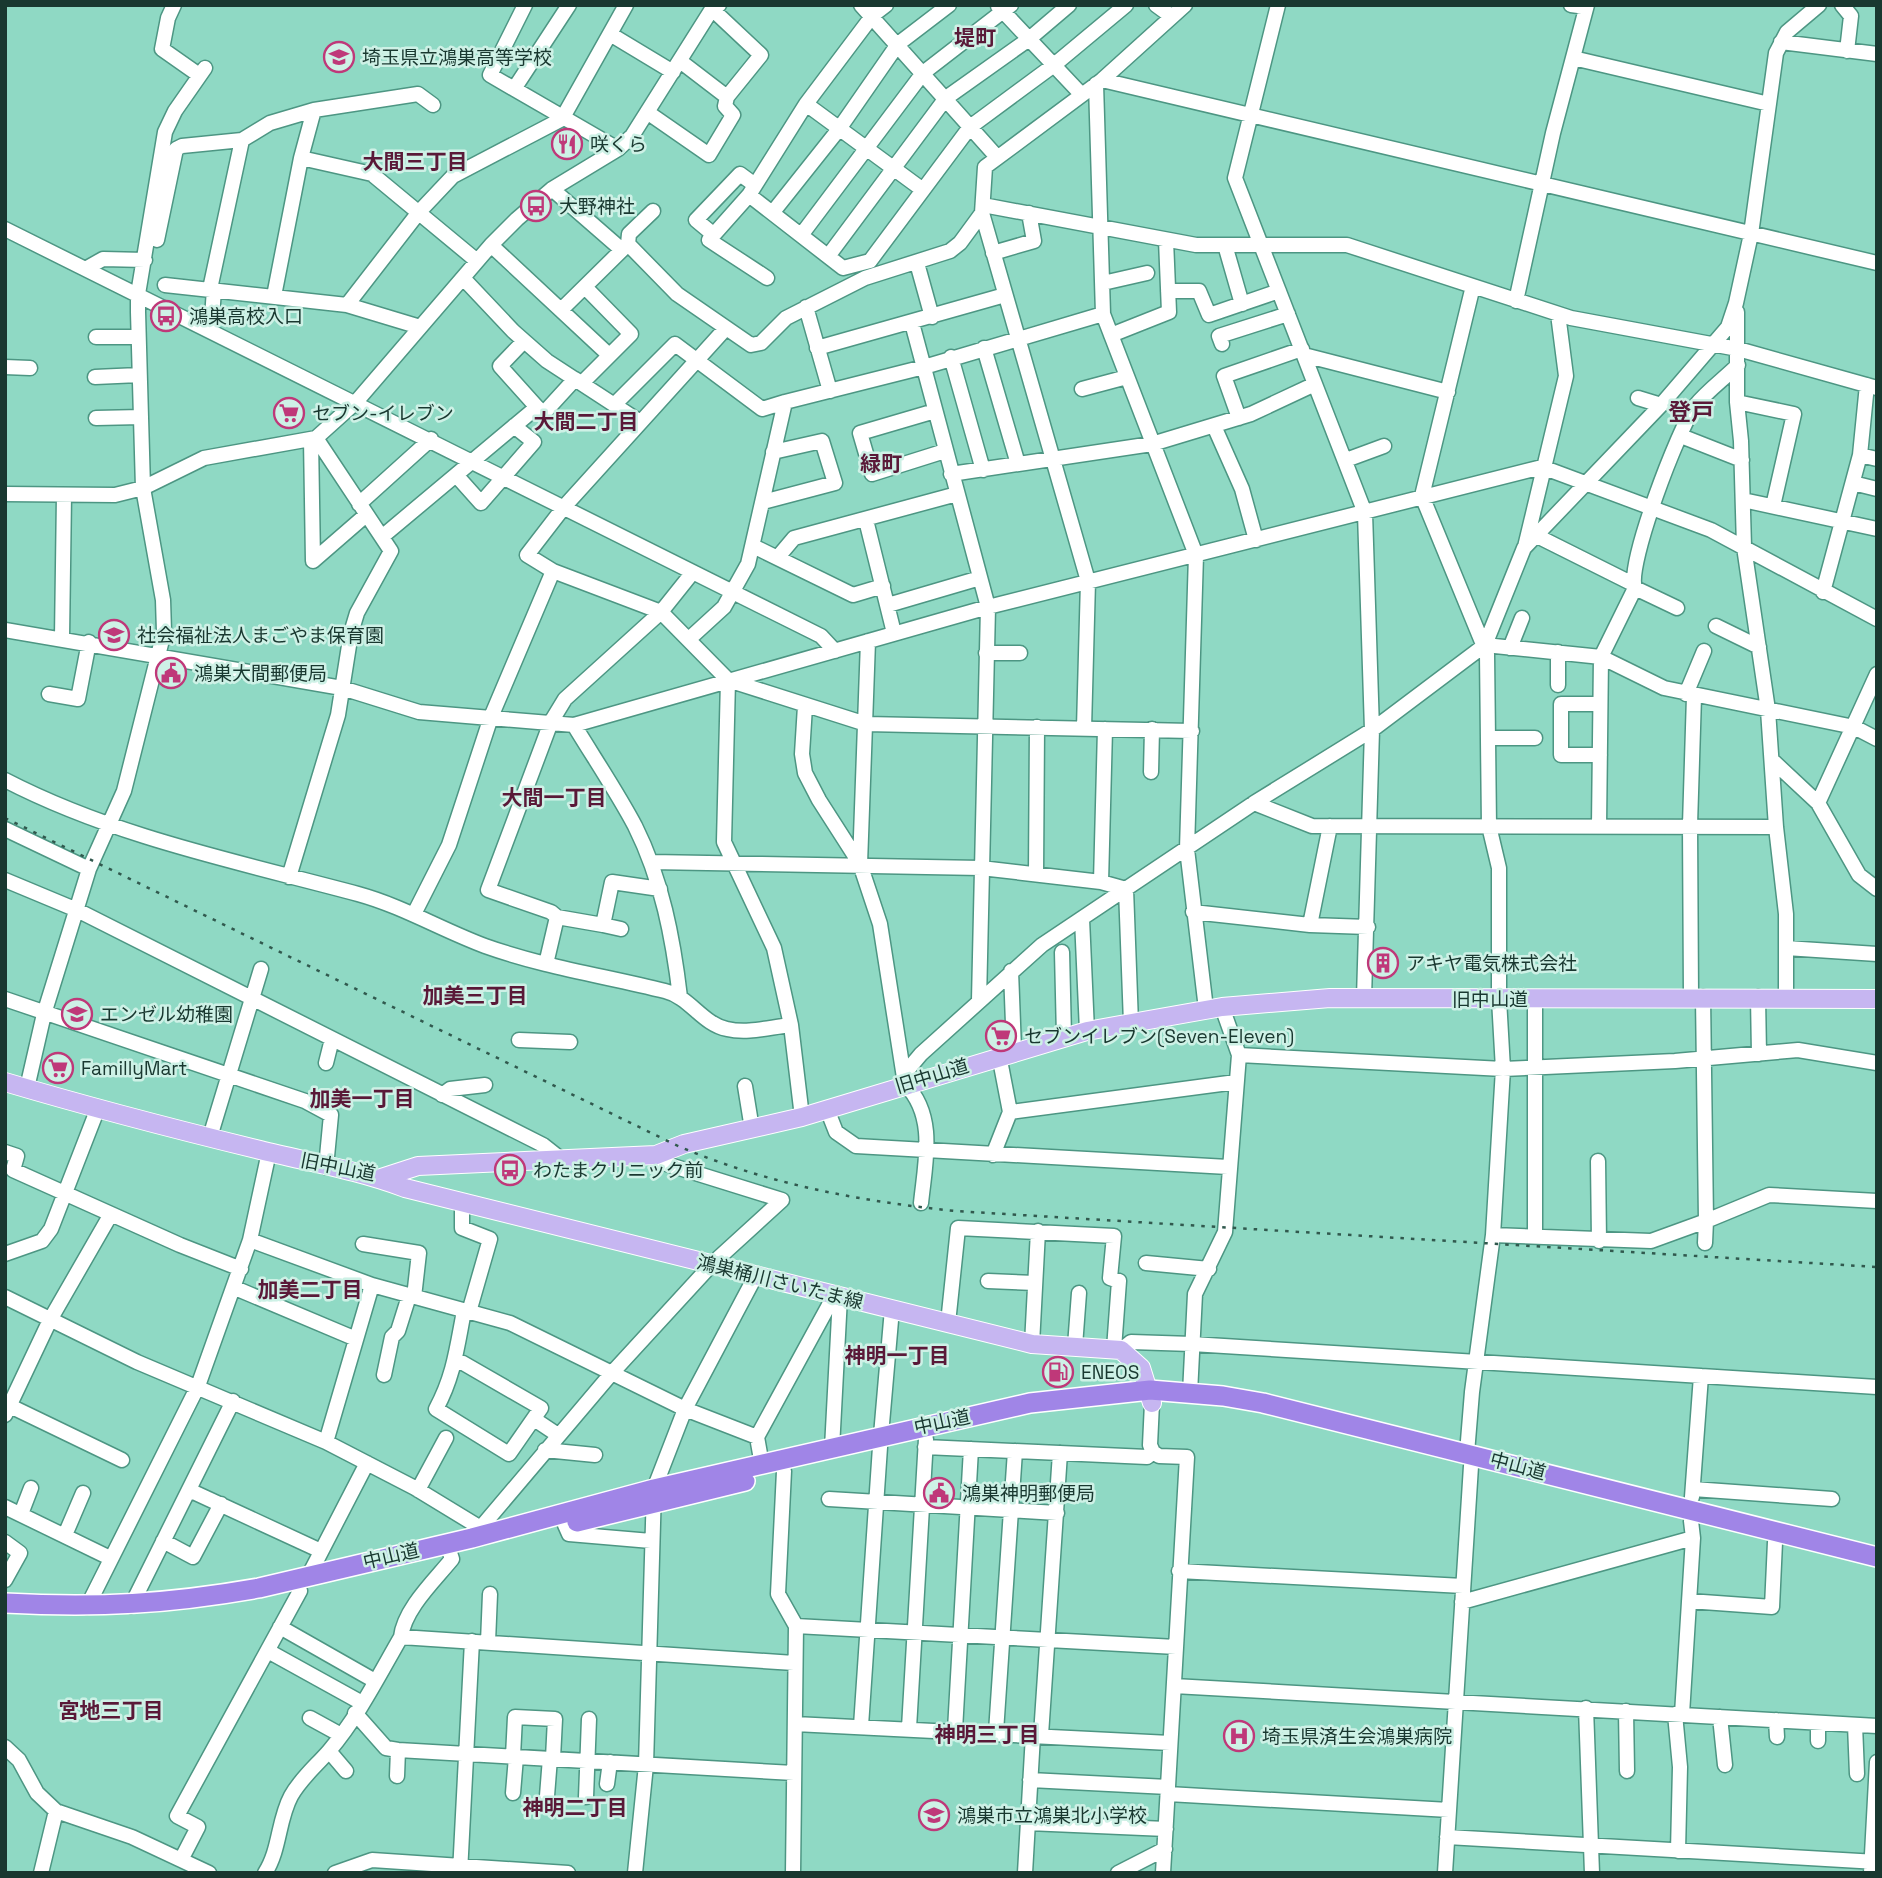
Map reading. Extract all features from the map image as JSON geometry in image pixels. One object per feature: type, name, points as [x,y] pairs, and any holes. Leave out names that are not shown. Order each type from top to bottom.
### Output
[{"type":"highway","name":"中山道","points":[[5,1603],[131,1606],[304,1584],[475,1532],[785,1471],[881,1441],[1030,1403],[1190,1393],[1263,1403],[1692,1524],[1877,1567]]},
{"type":"highway","name":"中山道","points":[[5,1614],[93,1617],[158,1613],[450,1553],[565,1525],[762,1465],[832,1448],[881,1441],[925,1441],[1038,1413],[1151,1396],[1245,1412],[1469,1460]]},
{"type":"highway","name":"中山道","points":[[1692,1524],[1877,1557]]},
{"type":"main road","name":"旧中山道","points":[[5,1082],[209,1138],[381,1178],[408,1167],[656,1155],[684,1144],[827,1110],[905,1079],[1064,1037],[1214,1008],[1291,999],[1364,998],[1877,999]]},
{"type":"main road","name":"鴻巣桶川さいたま線","points":[[381,1178],[462,1202],[1032,1344],[1117,1350]]},
{"type":"main road","points":[[1117,1350],[1141,1368],[1151,1396]]},
{"type":"street","points":[[26,1088],[44,1014],[89,869],[124,791],[164,632],[163,600],[143,488],[138,294],[165,132],[202,71],[162,49],[168,18],[174,5]]},
{"type":"street","points":[[525,5],[490,75],[618,149]]},
{"type":"street","points":[[514,89],[569,5]]},
{"type":"street","points":[[861,5],[873,15],[997,157]]},
{"type":"street","points":[[767,278],[709,240],[752,190],[806,104],[873,15],[886,5]]},
{"type":"street","points":[[773,212],[839,129],[898,44],[949,5]]},
{"type":"street","points":[[829,255],[946,98],[1029,39],[1069,5]]},
{"type":"street","points":[[714,235],[696,220],[740,174],[773,212],[843,268],[870,261],[970,127],[1054,65],[1126,5]]},
{"type":"street","points":[[1156,5],[1171,16]]},
{"type":"street","points":[[1084,729],[1088,581],[982,209],[985,167],[1099,82],[1185,5]]},
{"type":"street","points":[[1278,5],[1235,178],[1365,513],[1372,730],[1364,998]]},
{"type":"street","points":[[1516,301],[1586,6],[1571,5]]},
{"type":"street","points":[[1524,548],[1661,405],[1728,327],[1751,234],[1780,43],[1787,32],[1819,5]]},
{"type":"street","points":[[1842,5],[1851,16],[1847,51]]},
{"type":"street","points":[[347,305],[419,212],[453,176],[562,118],[623,6]]},
{"type":"street","points":[[5,494],[115,495],[143,488],[204,458],[314,439],[356,402],[491,245],[552,190],[618,149],[632,136],[647,112],[676,66],[717,6],[761,55],[727,97],[725,106],[733,115],[709,155],[647,112]]},
{"type":"street","points":[[802,234],[923,73],[1004,7],[1029,39],[1081,94]]},
{"type":"street","points":[[610,34],[676,66],[727,97]]},
{"type":"street","points":[[1780,43],[1877,54]]},
{"type":"street","points":[[1573,58],[1769,104]]},
{"type":"street","points":[[1099,82],[1877,263]]},
{"type":"street","points":[[1099,82],[1103,314],[1196,555],[1187,849],[1193,912],[1214,1008],[1239,1055],[1228,1167],[1225,1232],[1195,1294],[1190,1393]]},
{"type":"street","points":[[87,268],[103,259],[146,253],[156,244],[176,149],[181,146],[242,139],[270,123],[314,110],[418,94],[433,105]]},
{"type":"street","points":[[806,104],[923,190]]},
{"type":"street","points":[[274,296],[301,158],[314,110]]},
{"type":"street","points":[[207,328],[212,318],[212,289],[242,139]]},
{"type":"street","points":[[301,158],[372,174],[477,261]]},
{"type":"street","points":[[552,190],[625,247],[677,295],[751,345],[761,343],[786,318],[865,278],[917,264],[950,251],[960,243],[982,209]]},
{"type":"street","points":[[982,209],[1028,214],[1166,240],[1225,245],[1347,245],[1558,314],[1738,349],[1872,387],[1860,455],[1822,592]]},
{"type":"street","points":[[562,309],[625,247],[629,234],[653,211]]},
{"type":"street","points":[[993,253],[1034,241],[1028,214]]},
{"type":"street","points":[[5,229],[431,439],[821,636],[835,651]]},
{"type":"street","points":[[1111,335],[1169,312],[1166,240]]},
{"type":"street","points":[[491,245],[609,355]]},
{"type":"street","points":[[1225,245],[1242,304]]},
{"type":"street","points":[[917,264],[932,317]]},
{"type":"street","points":[[1102,283],[1147,272]]},
{"type":"street","points":[[463,278],[524,341],[639,421]]},
{"type":"street","points":[[165,285],[347,305],[420,327]]},
{"type":"street","points":[[1445,1873],[1469,1460],[1477,1362],[1493,1235],[1503,1069],[1499,999],[1499,868],[1489,826],[1485,645],[1422,496],[1473,286]]},
{"type":"street","points":[[524,341],[500,366],[543,414],[631,334],[584,287]]},
{"type":"street","points":[[1168,291],[1199,291],[1209,315],[1279,291]]},
{"type":"street","points":[[817,348],[1005,295]]},
{"type":"street","points":[[1736,303],[1737,402],[1742,460],[1744,547],[1773,761],[1776,827],[1786,914],[1786,997]]},
{"type":"street","points":[[806,307],[830,391]]},
{"type":"street","points":[[615,404],[675,344],[762,408],[924,367],[1103,314]]},
{"type":"street","points":[[1222,344],[1219,336],[1288,314]]},
{"type":"street","points":[[905,1079],[920,1054],[1042,945],[1254,803],[1372,730],[1485,645],[1524,548],[1566,376],[1558,314]]},
{"type":"street","points":[[912,323],[988,607],[979,1001]]},
{"type":"street","points":[[726,328],[639,421],[564,507],[527,555],[552,570],[661,612],[728,680],[866,724],[1192,731]]},
{"type":"street","points":[[96,337],[138,337]]},
{"type":"street","points":[[984,348],[1017,464]]},
{"type":"street","points":[[1238,418],[1224,376],[1303,352],[1448,392]]},
{"type":"street","points":[[951,357],[984,470]]},
{"type":"street","points":[[1599,826],[1601,657],[1634,586],[1639,550],[1652,507],[1695,406],[1738,365]]},
{"type":"street","points":[[5,367],[30,368]]},
{"type":"street","points":[[95,377],[139,375]]},
{"type":"street","points":[[1083,389],[1127,377]]},
{"type":"street","points":[[951,474],[1152,444],[1238,418],[1315,384]]},
{"type":"street","points":[[1637,398],[1661,405]]},
{"type":"street","points":[[690,639],[724,607],[734,593],[753,546],[785,402]]},
{"type":"street","points":[[1737,402],[1794,414],[1773,506]]},
{"type":"street","points":[[383,536],[537,407]]},
{"type":"street","points":[[934,411],[860,433],[872,474],[945,451]]},
{"type":"street","points":[[96,418],[141,417]]},
{"type":"street","points":[[456,475],[481,503],[534,442],[514,426]]},
{"type":"street","points":[[1214,426],[1242,489],[1256,540]]},
{"type":"street","points":[[1681,436],[1742,460]]},
{"type":"street","points":[[289,877],[338,715],[357,614],[391,551],[314,439]]},
{"type":"street","points":[[314,439],[313,561],[431,439]]},
{"type":"street","points":[[763,502],[835,483],[822,441],[773,452]]},
{"type":"street","points":[[1346,460],[1384,446]]},
{"type":"street","points":[[1860,455],[1877,458]]},
{"type":"street","points":[[5,630],[89,642],[158,658],[342,688],[419,712],[574,725],[988,607],[1542,467],[1711,530],[1822,592],[1877,619]]},
{"type":"street","points":[[1853,483],[1877,489]]},
{"type":"street","points":[[778,557],[794,538],[957,494]]},
{"type":"street","points":[[62,638],[64,495]]},
{"type":"street","points":[[1743,499],[1877,528]]},
{"type":"street","points":[[866,520],[894,633]]},
{"type":"street","points":[[1535,535],[1677,608]]},
{"type":"street","points":[[753,546],[853,595],[883,586]]},
{"type":"street","points":[[414,914],[449,845],[491,717],[552,570]]},
{"type":"street","points":[[621,929],[557,917],[551,912],[488,890],[551,722],[565,699],[661,612],[693,572]]},
{"type":"street","points":[[888,605],[980,578]]},
{"type":"street","points":[[1510,648],[1521,618]]},
{"type":"street","points":[[1716,626],[1759,647]]},
{"type":"street","points":[[860,864],[868,641]]},
{"type":"street","points":[[49,694],[78,699],[89,642]]},
{"type":"street","points":[[1485,645],[1601,657],[1664,688],[1854,727],[1877,739]]},
{"type":"street","points":[[1704,651],[1690,695],[1690,825],[1697,997],[1704,1059],[1705,1243]]},
{"type":"street","points":[[1558,652],[1558,685]]},
{"type":"street","points":[[986,653],[1020,653]]},
{"type":"street","points":[[1818,803],[1877,674]]},
{"type":"street","points":[[728,680],[724,842],[774,948],[791,1025],[802,1117]]},
{"type":"street","points":[[1600,704],[1561,704],[1561,755],[1600,755]]},
{"type":"street","points":[[805,706],[802,754],[806,773],[819,800],[860,864],[880,924],[905,1079],[927,1123],[921,1203]]},
{"type":"street","points":[[574,725],[634,825],[650,862],[660,889],[680,998]]},
{"type":"street","points":[[1036,874],[1037,727]]},
{"type":"street","points":[[1101,882],[1105,729]]},
{"type":"street","points":[[1151,772],[1152,729]]},
{"type":"street","points":[[1488,738],[1535,738]]},
{"type":"street","points":[[1773,761],[1818,803],[1859,874],[1877,890]]},
{"type":"street","points":[[5,780],[33,795],[249,869],[360,895],[414,914],[487,947],[546,964],[668,992],[680,998],[712,1024],[726,1029],[755,1030],[791,1025]]},
{"type":"street","points":[[1254,803],[1312,826],[1776,827]]},
{"type":"street","points":[[1310,925],[1329,826]]},
{"type":"street","points":[[5,829],[89,869]]},
{"type":"street","points":[[650,862],[981,868],[1101,882],[1125,889]]},
{"type":"street","points":[[5,880],[78,910],[543,1144],[562,1160]]},
{"type":"street","points":[[603,925],[612,882],[660,889]]},
{"type":"street","points":[[1125,889],[1131,1024]]},
{"type":"street","points":[[1193,912],[1310,925],[1368,927]]},
{"type":"street","points":[[546,964],[557,917]]},
{"type":"street","points":[[1082,919],[1087,1031]]},
{"type":"street","points":[[1786,948],[1877,954]]},
{"type":"street","points":[[1062,952],[1064,1037]]},
{"type":"street","points":[[209,1138],[261,969]]},
{"type":"street","points":[[993,1155],[1010,1112],[1007,1053],[1011,971]]},
{"type":"street","points":[[1758,997],[1759,1054]]},
{"type":"street","points":[[5,999],[305,1101],[331,1115],[326,1167]]},
{"type":"street","points":[[1535,999],[1535,1237]]},
{"type":"street","points":[[326,1063],[332,1038]]},
{"type":"street","points":[[519,1040],[570,1042]]},
{"type":"street","points":[[1239,1055],[1503,1069],[1704,1059],[1798,1051],[1877,1063]]},
{"type":"street","points":[[1010,1112],[1236,1082]]},
{"type":"street","points":[[442,1095],[450,1089],[485,1085]]},
{"type":"street","points":[[745,1086],[752,1129]]},
{"type":"street","points":[[5,1254],[42,1241],[51,1230],[98,1108]]},
{"type":"street","points":[[827,1110],[835,1132],[856,1146],[1228,1167]]},
{"type":"street","points":[[5,1152],[18,1156],[13,1170],[241,1269]]},
{"type":"street","points":[[88,1607],[110,1558],[198,1386],[250,1240],[270,1152]]},
{"type":"street","points":[[5,1297],[137,1362],[326,1442],[418,1490],[475,1532],[611,1374],[713,1264],[782,1200],[660,1162],[656,1155]]},
{"type":"street","points":[[1598,1161],[1599,1241]]},
{"type":"street","points":[[1493,1235],[1651,1241],[1769,1195],[1877,1201]]},
{"type":"street","points":[[454,1362],[463,1363],[541,1408],[509,1454],[436,1409],[451,1380],[454,1362],[467,1312],[490,1239],[462,1228],[462,1202]]},
{"type":"street","points":[[111,1214],[50,1320],[8,1410],[122,1460]]},
{"type":"street","points":[[948,1323],[958,1228],[1114,1237],[1110,1278],[1119,1281],[1117,1350]]},
{"type":"street","points":[[1032,1344],[1038,1231]]},
{"type":"street","points":[[250,1240],[372,1285],[510,1323],[685,1409],[757,1437]]},
{"type":"street","points":[[363,1244],[419,1254],[411,1296],[398,1331],[392,1336],[384,1375]]},
{"type":"street","points":[[1146,1263],[1209,1269]]},
{"type":"street","points":[[635,1873],[646,1765],[653,1497],[685,1409],[756,1275]]},
{"type":"street","points":[[988,1281],[1035,1283]]},
{"type":"street","points":[[326,1442],[372,1285]]},
{"type":"street","points":[[235,1288],[356,1339]]},
{"type":"street","points":[[1075,1346],[1079,1293]]},
{"type":"street","points":[[762,1465],[757,1437],[829,1305],[840,1297]]},
{"type":"street","points":[[832,1448],[840,1297]]},
{"type":"street","points":[[861,1726],[892,1309]]},
{"type":"street","points":[[1117,1350],[1131,1342],[1192,1344],[1877,1387]]},
{"type":"street","points":[[1678,1851],[1679,1714],[1689,1601],[1701,1376]]},
{"type":"street","points":[[1151,1396],[1150,1445],[1153,1452],[1159,1456],[1187,1457],[1163,1873]]},
{"type":"street","points":[[131,1606],[233,1401]]},
{"type":"street","points":[[534,1419],[558,1435]]},
{"type":"street","points":[[418,1490],[446,1438]]},
{"type":"street","points":[[909,1728],[925,1441],[971,1449],[1147,1457],[1153,1452]]},
{"type":"street","points":[[955,1730],[971,1449]]},
{"type":"street","points":[[545,1450],[595,1455]]},
{"type":"street","points":[[996,1732],[1016,1451]]},
{"type":"street","points":[[1025,1873],[1030,1780],[1048,1640],[1060,1453]]},
{"type":"street","points":[[182,1857],[198,1827],[177,1816],[367,1463]]},
{"type":"street","points":[[785,1471],[778,1594],[796,1626],[793,1873]]},
{"type":"street","points":[[21,1514],[31,1488]]},
{"type":"street","points":[[1693,1489],[1832,1499]]},
{"type":"street","points":[[189,1490],[321,1551]]},
{"type":"street","points":[[65,1535],[83,1493]]},
{"type":"street","points":[[828,1499],[1057,1513]]},
{"type":"street","points":[[163,1541],[193,1557],[220,1504]]},
{"type":"street","points":[[5,1507],[110,1558]]},
{"type":"street","points":[[1179,1571],[1463,1594],[1692,1524]]},
{"type":"street","points":[[565,1525],[569,1534],[651,1541]]},
{"type":"street","points":[[5,1542],[20,1553],[5,1580]]},
{"type":"street","points":[[1689,1601],[1772,1607],[1775,1542]]},
{"type":"street","points":[[265,1873],[274,1855],[290,1798],[307,1772],[329,1751],[359,1708],[401,1637],[402,1628],[424,1594],[452,1559],[450,1553]]},
{"type":"street","points":[[488,1642],[490,1594]]},
{"type":"street","points":[[796,1626],[1176,1647]]},
{"type":"street","points":[[280,1627],[375,1681]]},
{"type":"street","points":[[401,1637],[794,1663]]},
{"type":"street","points":[[460,1869],[464,1753],[472,1641]]},
{"type":"street","points":[[268,1651],[359,1708],[386,1748],[794,1773]]},
{"type":"street","points":[[1174,1686],[1877,1726]]},
{"type":"street","points":[[1586,1708],[1592,1873]]},
{"type":"street","points":[[1626,1711],[1627,1770]]},
{"type":"street","points":[[513,1793],[515,1717],[555,1719],[547,1796]]},
{"type":"street","points":[[1720,1717],[1725,1765]]},
{"type":"street","points":[[310,1718],[341,1735]]},
{"type":"street","points":[[586,1797],[589,1719]]},
{"type":"street","points":[[1776,1720],[1777,1737]]},
{"type":"street","points":[[1818,1723],[1818,1741]]},
{"type":"street","points":[[795,1724],[996,1732],[1170,1743]]},
{"type":"street","points":[[1855,1725],[1857,1774]]},
{"type":"street","points":[[5,1747],[19,1760],[37,1793],[56,1811],[182,1857],[209,1873]]},
{"type":"street","points":[[397,1776],[398,1750]]},
{"type":"street","points":[[329,1751],[346,1771]]},
{"type":"street","points":[[607,1784],[610,1762]]},
{"type":"street","points":[[1447,1837],[1873,1866],[1877,1762]]},
{"type":"street","points":[[1030,1780],[1449,1810]]},
{"type":"street","points":[[41,1873],[56,1811]]},
{"type":"street","points":[[1028,1823],[1166,1829]]},
{"type":"street","points":[[1118,1873],[1165,1850]]},
{"type":"street","points":[[335,1873],[372,1860],[460,1869],[568,1873]]},
{"type":"railway","points":[[5,818],[678,1146],[779,1181],[884,1202],[955,1211],[1877,1267]]},
{"type":"place","name":"埼玉県立鴻巣高等学校","points":[[339,57]]},
{"type":"place","name":"咲くら","points":[[567,144]]},
{"type":"place","name":"大野神社","points":[[536,206]]},
{"type":"place","name":"鴻巣高校入口","points":[[166,316]]},
{"type":"place","name":"セブン-イレブン","points":[[289,413]]},
{"type":"place","name":"社会福祉法人まごやま保育園","points":[[114,635]]},
{"type":"place","name":"鴻巣大間郵便局","points":[[171,673]]},
{"type":"place","name":"アキヤ電気株式会社","points":[[1383,963]]},
{"type":"place","name":"エンゼル幼稚園","points":[[77,1014]]},
{"type":"place","name":"セブンイレブン(Seven-Eleven)","points":[[1001,1036]]},
{"type":"place","name":"FamillyMart","points":[[58,1068]]},
{"type":"place","name":"わたまクリニック前","points":[[510,1170]]},
{"type":"place","name":"ENEOS","points":[[1058,1372]]},
{"type":"place","name":"鴻巣神明郵便局","points":[[939,1493]]},
{"type":"place","name":"埼玉県済生会鴻巣病院","points":[[1239,1736]]},
{"type":"place","name":"鴻巣市立鴻巣北小学校","points":[[934,1815]]},
{"type":"district","name":"堤町","points":[[975,37]]},
{"type":"district","name":"大間三丁目","points":[[415,161]]},
{"type":"district","name":"登戸","points":[[1691,412]]},
{"type":"district","name":"大間二丁目","points":[[586,421]]},
{"type":"district","name":"緑町","points":[[881,463]]},
{"type":"district","name":"大間一丁目","points":[[554,797]]},
{"type":"district","name":"加美三丁目","points":[[475,995]]},
{"type":"district","name":"加美一丁目","points":[[362,1098]]},
{"type":"district","name":"加美二丁目","points":[[310,1289]]},
{"type":"district","name":"神明一丁目","points":[[897,1355]]},
{"type":"district","name":"宮地三丁目","points":[[111,1710]]},
{"type":"district","name":"神明三丁目","points":[[987,1734]]},
{"type":"district","name":"神明二丁目","points":[[575,1807]]}]
